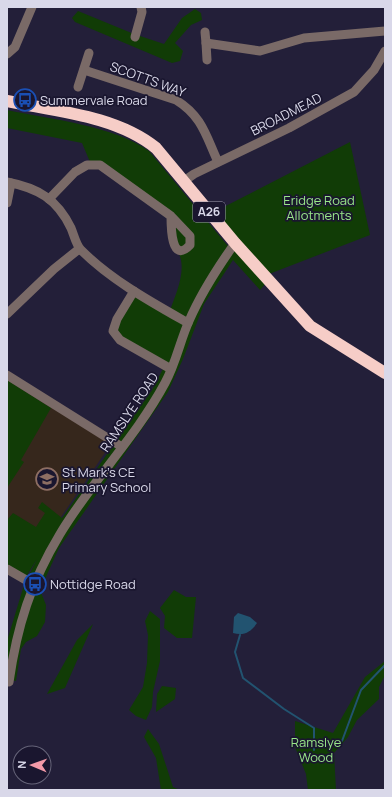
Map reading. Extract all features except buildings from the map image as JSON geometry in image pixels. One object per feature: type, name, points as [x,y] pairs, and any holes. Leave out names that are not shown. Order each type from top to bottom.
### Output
[{"type":"highway","name":"A26","points":[[7,101],[103,121],[131,131],[145,139],[156,148],[235,243],[310,326],[385,373]]},
{"type":"street","points":[[7,54],[15,47],[32,7]]},
{"type":"street","points":[[135,37],[142,12],[141,7]]},
{"type":"street","points":[[206,43],[260,51],[304,38],[385,31]]},
{"type":"street","points":[[204,32],[207,60]]},
{"type":"street","name":"BROADMEAD","points":[[184,181],[218,162],[303,121],[354,92],[374,70],[385,51]]},
{"type":"street","points":[[78,88],[89,53]]},
{"type":"street","name":"SCOTTS WAY","points":[[84,70],[176,100],[189,108],[198,118],[218,162]]},
{"type":"street","points":[[49,199],[75,172],[87,165],[100,166],[171,216]]},
{"type":"street","points":[[7,204],[9,182],[40,192],[64,214],[79,249],[134,290],[188,322]]},
{"type":"street","name":"RAMSLYE ROAD","points":[[8,682],[10,657],[23,610],[33,584],[60,533],[150,408],[172,369],[188,322],[215,272],[235,243]]},
{"type":"street","points":[[7,314],[54,269],[79,249]]},
{"type":"street","points":[[134,290],[117,319],[113,331],[120,340],[172,369]]},
{"type":"street","points":[[7,375],[122,447]]},
{"type":"street","points":[[7,569],[33,584]]},
{"type":"shaded area","name":"St Mark's CE Primary School","points":[[7,380],[111,444],[39,549],[7,565]]},
{"type":"green space","points":[[195,9],[201,13],[202,20],[191,25],[175,43],[183,51],[180,61],[172,63],[75,22],[72,18],[78,11],[134,34],[164,44],[182,18]]},
{"type":"green space","points":[[7,110],[100,129],[135,142],[149,151],[227,245],[232,250],[235,247],[267,282],[260,290],[233,260],[204,304],[183,359],[168,392],[59,548],[40,590],[46,605],[45,622],[37,636],[26,642],[21,649],[16,681],[7,679],[7,641],[24,585],[37,559],[26,577],[7,565],[7,520],[13,513],[36,527],[45,513],[38,508],[42,502],[62,518],[152,390],[165,365],[115,332],[134,293],[169,313],[177,291],[182,268],[171,215],[90,162],[82,143],[7,128]]},
{"type":"green space","name":"Eridge Road Allotments","points":[[350,142],[370,235],[269,274],[214,212]]},
{"type":"green space","points":[[7,380],[51,408],[21,460],[24,462],[7,488]]},
{"type":"green space","points":[[174,590],[186,597],[196,597],[192,638],[177,638],[164,628],[165,616],[160,608]]},
{"type":"green space","points":[[150,611],[160,619],[160,661],[153,692],[152,707],[146,720],[136,716],[129,710],[143,687],[147,663],[148,635],[145,621]]},
{"type":"green space","points":[[93,624],[65,688],[47,694],[77,640]]},
{"type":"green space","name":"Ramslye Wood","points":[[385,661],[385,675],[379,687],[379,699],[357,720],[348,737],[334,753],[336,790],[308,790],[306,774],[295,747],[295,721],[333,733],[365,677]]},
{"type":"green space","points":[[162,686],[176,688],[175,699],[156,712],[157,694]]},
{"type":"green space","points":[[148,729],[159,744],[173,787],[180,790],[161,790],[156,758],[144,737]]},
{"type":"water","points":[[238,613],[250,617],[257,623],[252,629],[244,634],[233,633],[234,617]]},
{"type":"waterway","points":[[240,635],[235,652],[243,678],[284,709],[314,728],[314,750]]},
{"type":"waterway","points":[[335,746],[342,741],[361,690],[385,665]]},
{"type":"place","name":"Summervale Road","points":[[25,100]]},
{"type":"place","name":"St Mark's CE Primary School","points":[[47,479]]},
{"type":"place","name":"Nottidge Road","points":[[35,584]]}]
